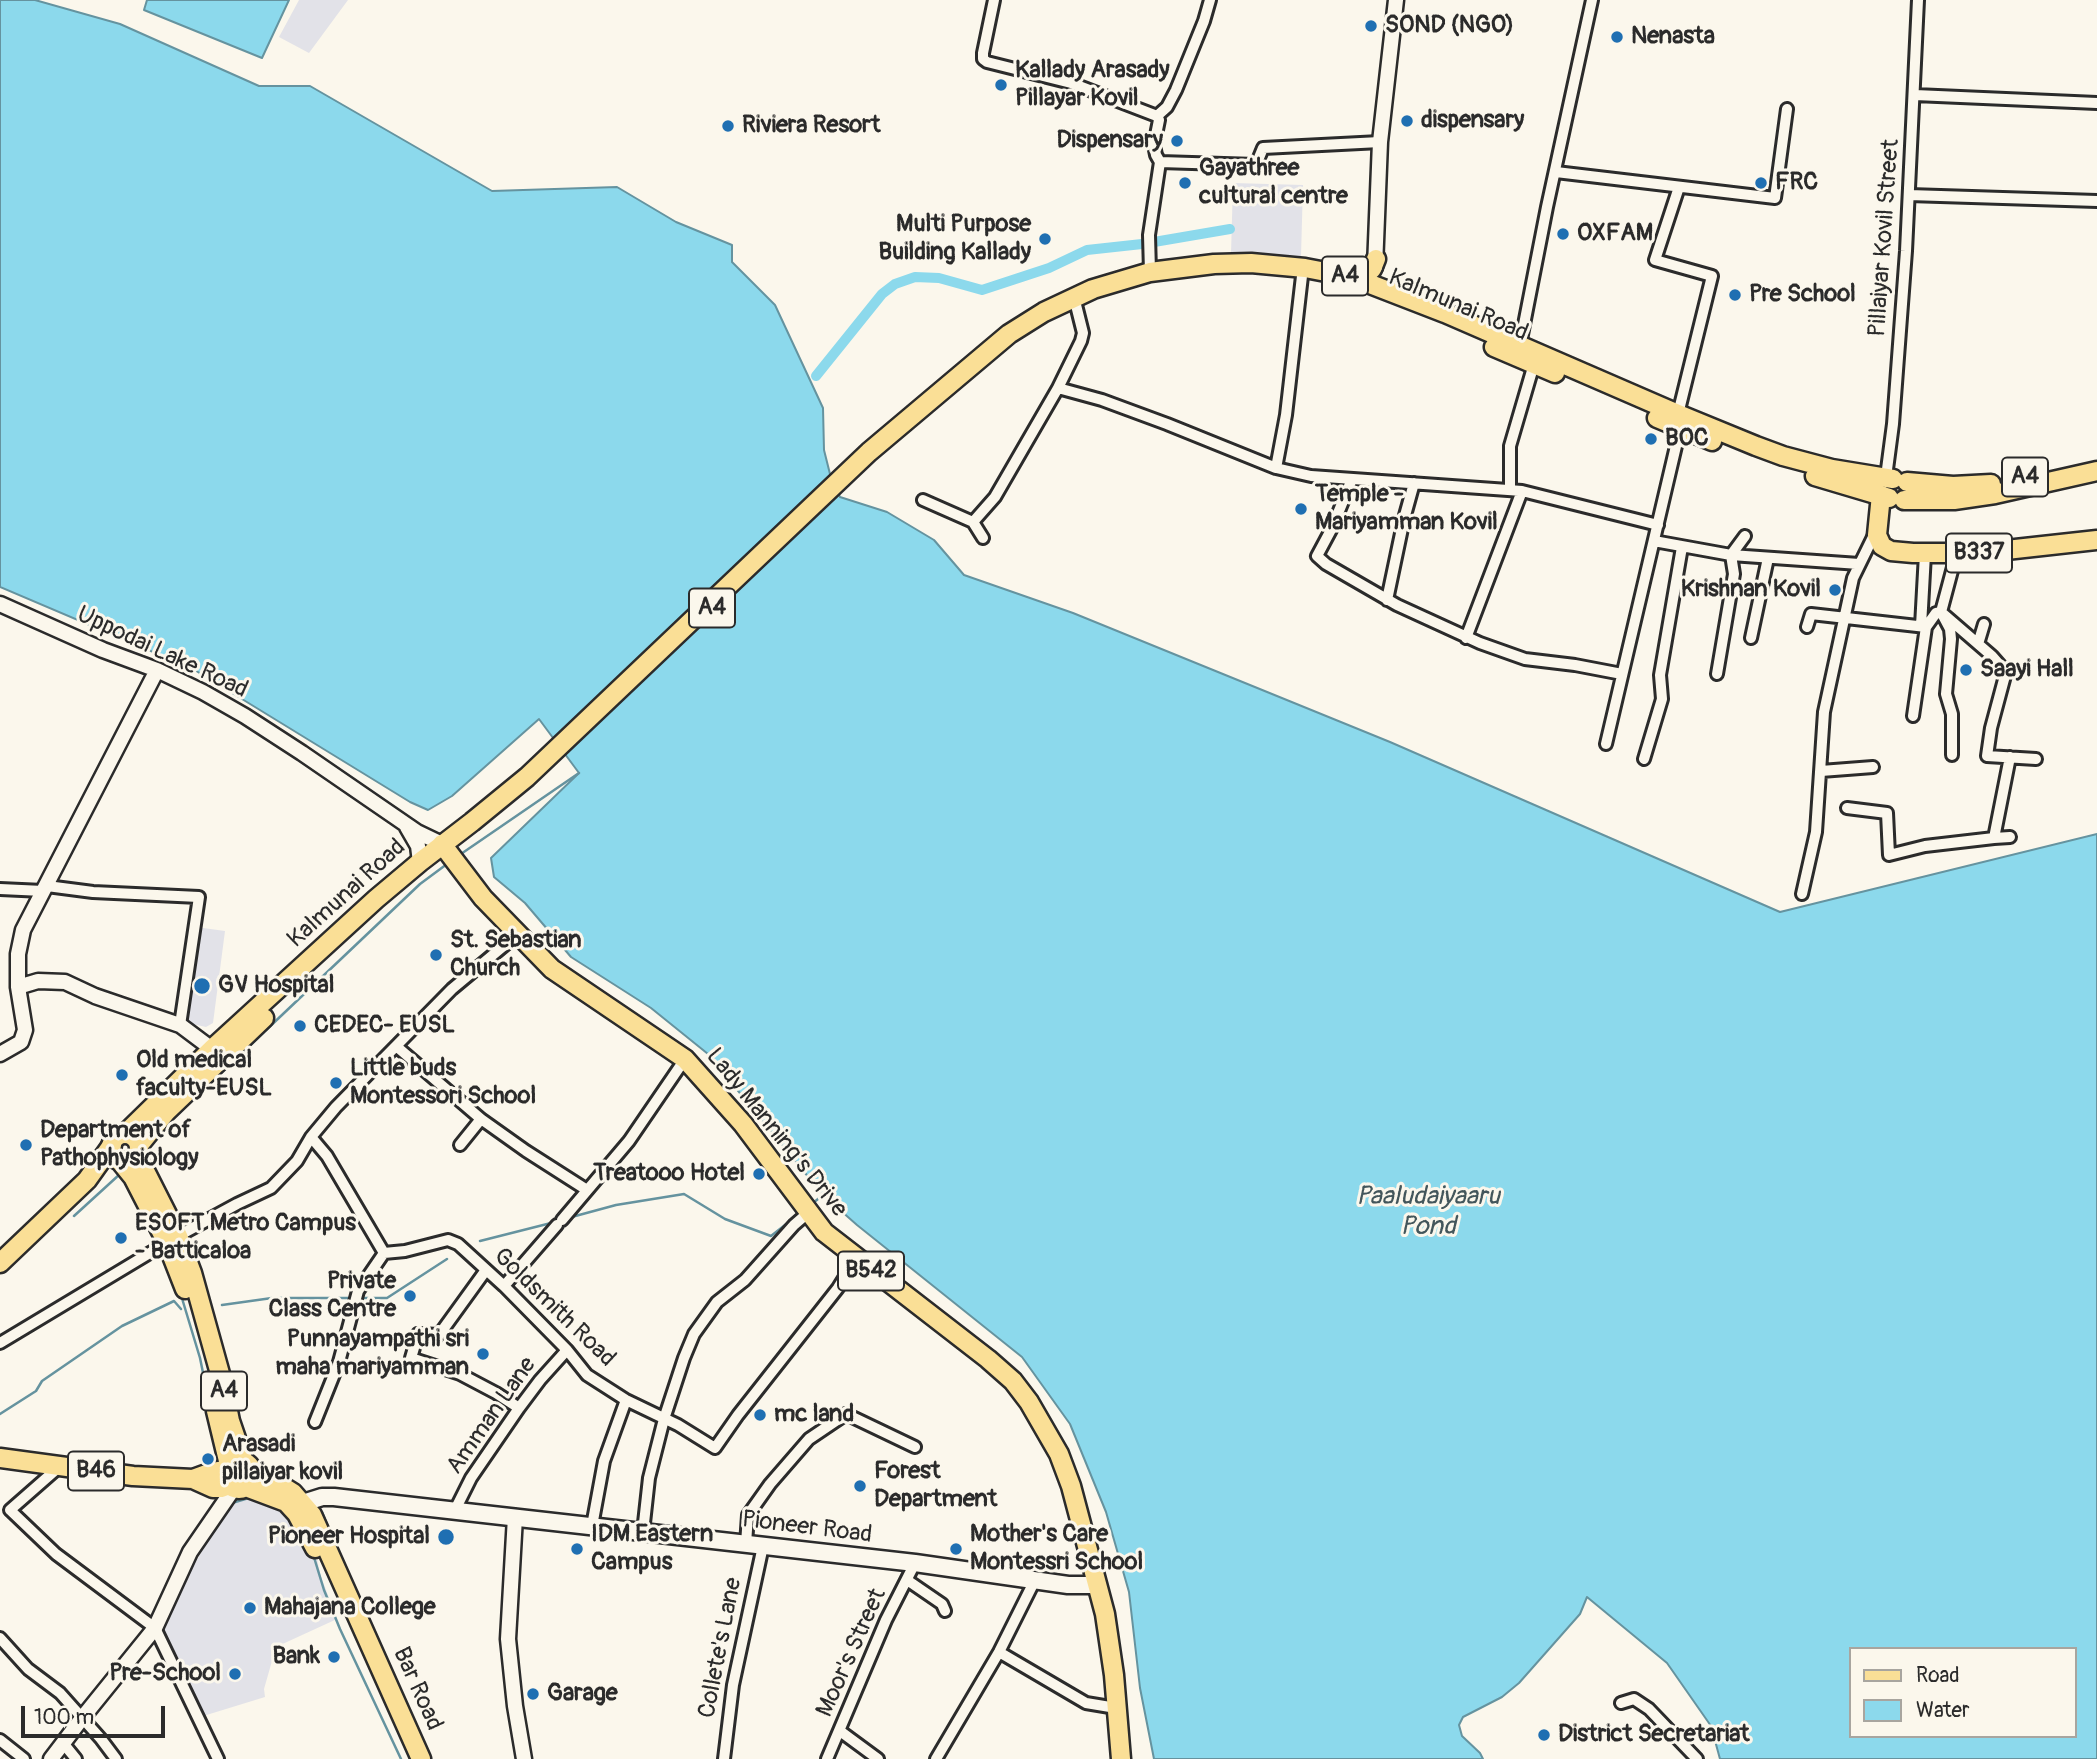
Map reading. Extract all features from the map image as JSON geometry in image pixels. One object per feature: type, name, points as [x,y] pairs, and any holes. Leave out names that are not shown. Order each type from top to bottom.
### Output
[{"type":"main road","points":[[1352,277],[1365,276],[1376,259]]},
{"type":"main road","name":"Kalmunai Road","points":[[127,1148],[392,892],[550,759],[871,454],[1009,334],[1093,289],[1214,264],[1251,263],[1305,268],[1352,277],[1520,345],[1679,421]]},
{"type":"main road","name":"Kalmunai Road","points":[[871,454],[1014,339],[1076,306],[1151,276],[1226,270],[1302,276],[1357,291],[1679,421],[1783,456],[1842,471],[1893,490]]},
{"type":"main road","name":"A4","points":[[1893,490],[1994,483],[2097,461]]},
{"type":"main road","name":"A4","points":[[1893,490],[1954,500],[2097,471]]},
{"type":"main road","points":[[1878,525],[1893,490]]},
{"type":"main road","name":"B337","points":[[1878,525],[1878,541],[1884,548],[1925,554],[1979,553],[2097,540]]},
{"type":"main road","name":"Kalmunai Road","points":[[127,1148],[212,1049],[419,862],[449,844]]},
{"type":"main road","name":"Lady Manning’s Drive","points":[[449,844],[455,852],[460,870],[483,898],[552,969],[685,1059],[743,1124],[824,1232],[1013,1381],[1059,1454],[1071,1486],[1110,1645],[1121,1759]]},
{"type":"main road","points":[[0,1264],[87,1180],[127,1148]]},
{"type":"main road","name":"A4","points":[[127,1148],[197,1286],[222,1381],[237,1476]]},
{"type":"main road","name":"Bar Road","points":[[0,1458],[133,1476],[193,1479],[213,1488],[222,1488],[237,1476],[277,1483],[303,1503],[316,1522],[421,1759]]},
{"type":"main road","name":"Bar Road","points":[[237,1476],[286,1502],[305,1527],[409,1759]]},
{"type":"main road","name":"Pioneer Road","points":[[303,1503],[334,1497],[915,1563],[1068,1584],[1097,1585]]},
{"type":"street","points":[[994,0],[983,53],[987,62],[1071,83],[1157,116]]},
{"type":"street","points":[[1157,116],[1167,107],[1176,90],[1210,0]]},
{"type":"street","points":[[1375,285],[1380,142],[1396,0]]},
{"type":"street","points":[[1520,345],[1592,0]]},
{"type":"street","name":"Pillaiyar Kovil Street","points":[[1893,490],[1893,424],[1915,95],[1918,0]]},
{"type":"street","points":[[1915,95],[2097,103]]},
{"type":"street","points":[[1556,172],[1775,198],[1787,109]]},
{"type":"street","points":[[1151,276],[1149,235],[1160,162],[1154,145],[1159,120],[1157,116]]},
{"type":"street","points":[[1160,162],[1256,165],[1263,148],[1380,142]]},
{"type":"street","points":[[1606,744],[1658,525],[1712,276],[1655,260],[1679,187]]},
{"type":"street","points":[[1909,195],[2097,201]]},
{"type":"street","points":[[1276,468],[1286,415],[1302,276]]},
{"type":"street","points":[[973,522],[995,497],[1058,388],[1081,341],[1083,333],[1076,306]]},
{"type":"street","points":[[1510,490],[1510,446],[1534,364]]},
{"type":"street","points":[[1058,388],[1128,410],[1276,468],[1311,476],[1522,491],[1658,525]]},
{"type":"street","points":[[1352,479],[1317,556],[1326,564],[1387,600],[1466,638],[1525,659],[1622,674]]},
{"type":"street","points":[[1387,600],[1414,483]]},
{"type":"street","points":[[1466,638],[1522,491]]},
{"type":"street","points":[[923,500],[973,522],[983,538]]},
{"type":"street","points":[[1802,894],[1816,832],[1824,712],[1853,578],[1878,525]]},
{"type":"street","points":[[1717,674],[1734,574],[1731,555],[1745,536]]},
{"type":"street","points":[[1654,541],[1731,555],[1859,564]]},
{"type":"street","points":[[1644,759],[1662,699],[1660,675],[1682,547]]},
{"type":"street","points":[[1952,755],[1952,714],[1946,694],[1951,639],[1950,629],[1941,612],[1957,552]]},
{"type":"street","points":[[1913,716],[1924,626],[1925,554]]},
{"type":"street","points":[[1751,638],[1768,558]]},
{"type":"street","name":"Uppodai Lake Road","points":[[0,604],[203,692],[245,716],[404,823],[449,844]]},
{"type":"street","points":[[1924,626],[1936,612],[1941,612],[1993,656],[2006,672],[1991,728],[1987,756],[2036,759]]},
{"type":"street","points":[[1807,627],[1811,614],[1924,626]]},
{"type":"street","points":[[1978,644],[1984,624]]},
{"type":"street","points":[[0,1054],[22,1042],[24,1030],[18,987],[18,954],[23,930],[157,670]]},
{"type":"street","points":[[1994,838],[2010,757]]},
{"type":"street","points":[[1821,771],[1874,767]]},
{"type":"street","points":[[1847,808],[1887,813],[1889,855],[1925,846],[2010,837]]},
{"type":"street","name":"Uppodai Lake Road","points":[[404,823],[415,837],[419,862]]},
{"type":"street","points":[[0,889],[45,888],[199,897],[180,1026]]},
{"type":"street","points":[[0,1343],[172,1239],[237,1203],[271,1188],[297,1161],[336,1107],[452,989],[518,934]]},
{"type":"street","points":[[18,987],[38,981],[65,982],[95,996],[180,1026],[212,1049]]},
{"type":"street","points":[[396,1046],[481,1119],[587,1190]]},
{"type":"street","points":[[504,1286],[629,1141],[685,1059]]},
{"type":"street","points":[[460,1145],[481,1119]]},
{"type":"street","points":[[312,1137],[327,1156],[384,1253],[358,1291],[339,1362],[315,1422]]},
{"type":"street","points":[[643,1532],[649,1478],[664,1419],[694,1334],[717,1302],[746,1280],[794,1225],[809,1212]]},
{"type":"street","name":"Goldsmith Road","points":[[384,1253],[405,1251],[448,1240],[458,1244],[504,1286],[567,1350],[587,1375],[626,1400],[678,1425],[715,1448],[838,1288],[856,1259]]},
{"type":"street","points":[[486,1270],[439,1335],[418,1334],[411,1358],[460,1374],[519,1408]]},
{"type":"street","name":"Amman Lane","points":[[455,1510],[471,1478],[519,1408],[567,1350]]},
{"type":"street","points":[[592,1526],[604,1461],[626,1400]]},
{"type":"street","points":[[746,1544],[748,1515],[770,1484],[809,1439],[846,1414],[915,1447]]},
{"type":"street","points":[[0,1519],[59,1466]]},
{"type":"street","points":[[51,1759],[155,1628],[190,1552],[237,1476]]},
{"type":"street","points":[[10,1510],[56,1554],[155,1628],[218,1759]]},
{"type":"street","points":[[515,1517],[508,1639],[524,1759]]},
{"type":"street","name":"Collete's Lane","points":[[724,1759],[733,1685],[763,1546]]},
{"type":"street","name":"Moor's Street","points":[[827,1759],[886,1620],[915,1563]]},
{"type":"street","points":[[907,1580],[942,1604],[945,1611]]},
{"type":"street","points":[[936,1759],[999,1652],[1035,1580]]},
{"type":"street","points":[[0,1638],[28,1669],[60,1693],[116,1759]]},
{"type":"street","points":[[999,1652],[1086,1703],[1116,1708]]},
{"type":"street","points":[[1621,1703],[1634,1699],[1649,1709],[1697,1759]]},
{"type":"street","points":[[840,1731],[878,1759]]},
{"type":"street","points":[[0,1740],[12,1755],[24,1759]]},
{"type":"street","points":[[63,1743],[76,1759]]},
{"type":"shaded area","points":[[299,0],[348,0],[309,53],[279,37]]},
{"type":"shaded area","points":[[1233,183],[1303,185],[1301,256],[1231,254]]},
{"type":"shaded area","name":"GV Hospital","points":[[196,927],[225,931],[213,1023],[206,1027],[183,1022]]},
{"type":"shaded area","name":"Mahajana College","points":[[259,1495],[276,1500],[301,1528],[317,1558],[320,1574],[337,1619],[276,1647],[264,1689],[265,1697],[200,1717],[159,1635],[182,1585],[230,1503]]},
{"type":"water","name":"Paaludaiyaaru Pond","points":[[0,0],[35,0],[120,24],[259,86],[310,86],[492,191],[617,187],[676,222],[732,245],[732,262],[775,305],[823,408],[824,450],[831,478],[840,497],[887,512],[934,540],[964,575],[1073,613],[1390,742],[1780,912],[2097,834],[2097,1759],[1720,1759],[1711,1726],[1667,1663],[1587,1597],[1580,1614],[1519,1683],[1502,1697],[1463,1717],[1459,1725],[1462,1736],[1483,1759],[1154,1759],[1140,1688],[1129,1592],[1106,1512],[1070,1424],[1022,1357],[823,1195],[708,1054],[651,1008],[571,957],[525,903],[494,877],[491,858],[579,773],[539,719],[452,796],[428,810],[410,802],[193,669],[0,587]]},
{"type":"water","points":[[147,0],[289,0],[262,58],[144,10]]},
{"type":"waterway","points":[[1154,242],[1230,229]]},
{"type":"waterway","points":[[816,376],[882,294],[895,284],[915,277],[939,278],[982,290],[1049,268],[1087,250],[1142,244]]},
{"type":"waterway","points":[[458,856],[579,773]]},
{"type":"waterway","points":[[165,1126],[420,884],[447,864]]},
{"type":"waterway","points":[[74,1216],[120,1174]]},
{"type":"waterway","points":[[568,1218],[616,1205],[684,1194],[725,1219],[771,1236],[799,1214]]},
{"type":"waterway","points":[[813,1203],[823,1195]]},
{"type":"waterway","points":[[480,1241],[555,1222]]},
{"type":"waterway","points":[[361,1298],[387,1298],[447,1259]]},
{"type":"waterway","points":[[181,1295],[200,1358],[210,1407]]},
{"type":"waterway","points":[[222,1305],[272,1298],[351,1298]]},
{"type":"waterway","points":[[0,1414],[36,1391],[42,1381],[122,1326],[174,1301],[181,1309]]},
{"type":"waterway","points":[[232,1503],[252,1497]]},
{"type":"waterway","points":[[322,1512],[342,1561]]},
{"type":"waterway","points":[[313,1554],[340,1629],[401,1759]]},
{"type":"waterway","points":[[399,1689],[431,1759]]},
{"type":"place","name":"SOND (NGO)","points":[[1371,26]]},
{"type":"place","name":"Nenasta","points":[[1617,37]]},
{"type":"place","name":"Kallady Arasady Pillayar Kovil","points":[[1001,85]]},
{"type":"place","name":"dispensary","points":[[1407,121]]},
{"type":"place","name":"Riviera Resort","points":[[728,126]]},
{"type":"place","name":"Dispensary","points":[[1177,141]]},
{"type":"place","name":"Gayathree cultural centre","points":[[1185,183]]},
{"type":"place","name":"FRC","points":[[1761,183]]},
{"type":"place","name":"OXFAM","points":[[1563,234]]},
{"type":"place","name":"Multi Purpose Building Kallady","points":[[1045,239]]},
{"type":"place","name":"Pre School","points":[[1735,295]]},
{"type":"place","name":"BOC","points":[[1651,439]]},
{"type":"place","name":"Temple - Mariyamman Kovil","points":[[1301,509]]},
{"type":"place","name":"Krishnan Kovil","points":[[1835,590]]},
{"type":"place","name":"Saayi Hall","points":[[1966,670]]},
{"type":"place","name":"St. Sebastian Church","points":[[436,955]]},
{"type":"place","name":"GV Hospital","points":[[202,986]]},
{"type":"place","name":"CEDEC- EUSL","points":[[300,1026]]},
{"type":"place","name":"Old medical faculty-EUSL","points":[[122,1075]]},
{"type":"place","name":"Little buds Montessori School","points":[[336,1083]]},
{"type":"place","name":"Department of Pathophysiology","points":[[26,1145]]},
{"type":"place","name":"Treatooo Hotel","points":[[759,1174]]},
{"type":"place","name":"ESOFT Metro Campus - Batticaloa","points":[[121,1238]]},
{"type":"place","name":"Private Class Centre","points":[[410,1296]]},
{"type":"place","name":"Punnayampathi sri maha mariyamman","points":[[483,1354]]},
{"type":"place","name":"mc land","points":[[760,1415]]},
{"type":"place","name":"Arasadi pillaiyar kovil","points":[[208,1459]]},
{"type":"place","name":"Forest Department","points":[[860,1486]]},
{"type":"place","name":"Pioneer Hospital","points":[[446,1537]]},
{"type":"place","name":"IDM Eastern Campus","points":[[577,1549]]},
{"type":"place","name":"Mother's Care Montessri School","points":[[956,1549]]},
{"type":"place","name":"Mahajana College","points":[[250,1608]]},
{"type":"place","name":"Bank","points":[[334,1657]]},
{"type":"place","name":"Pre-School","points":[[235,1674]]},
{"type":"place","name":"Garage","points":[[533,1694]]},
{"type":"place","name":"District Secretariat","points":[[1544,1735]]}]
